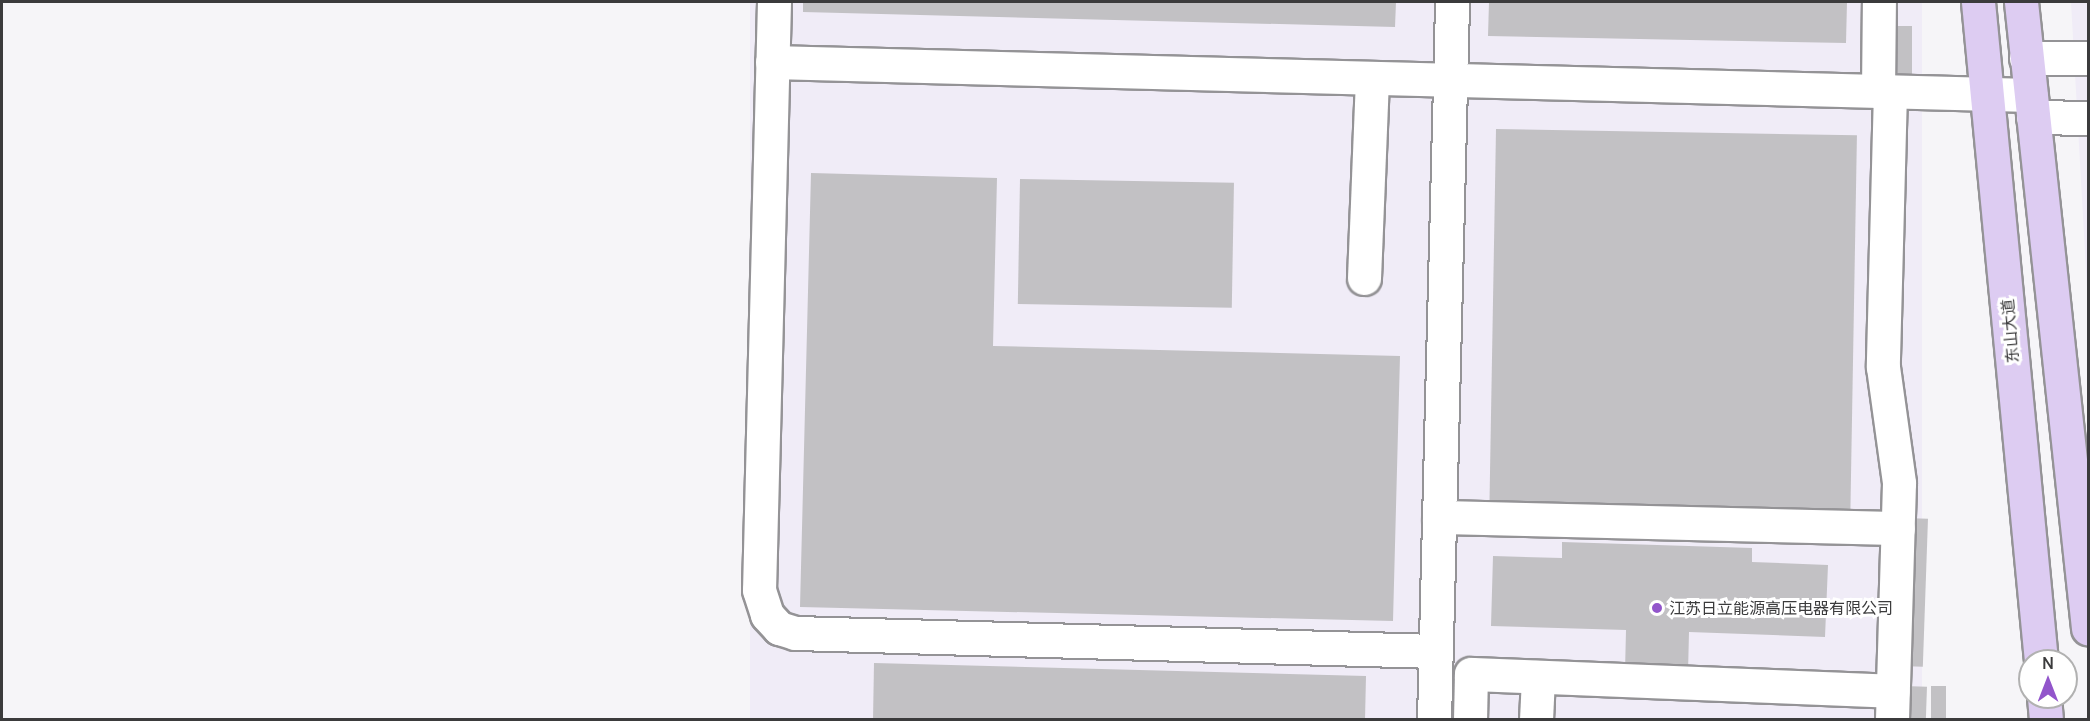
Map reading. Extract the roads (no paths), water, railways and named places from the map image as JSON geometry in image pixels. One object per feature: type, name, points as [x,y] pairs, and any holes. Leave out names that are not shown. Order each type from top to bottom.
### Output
[{"type":"main road","name":"东山大道","points":[[1978,2],[2040,649]]},
{"type":"main road","points":[[2021,2],[2088,628]]},
{"type":"lane","points":[[774,2],[759,590],[767,615],[779,628],[795,633],[1435,651]]},
{"type":"lane","points":[[1434,720],[1452,2]]},
{"type":"lane","points":[[1470,720],[1471,674],[1538,677],[1893,705],[1899,483],[1883,368],[1884,91],[1880,2]]},
{"type":"lane","points":[[2026,58],[2088,58]]},
{"type":"lane","points":[[772,62],[1987,94],[2088,118]]},
{"type":"lane","points":[[1364,278],[1372,78]]},
{"type":"lane","points":[[1439,517],[1898,528]]},
{"type":"lane","points":[[1536,720],[1538,677]]},
{"type":"place","name":"江苏日立能源高压电器有限公司","points":[[1657,608]]}]
